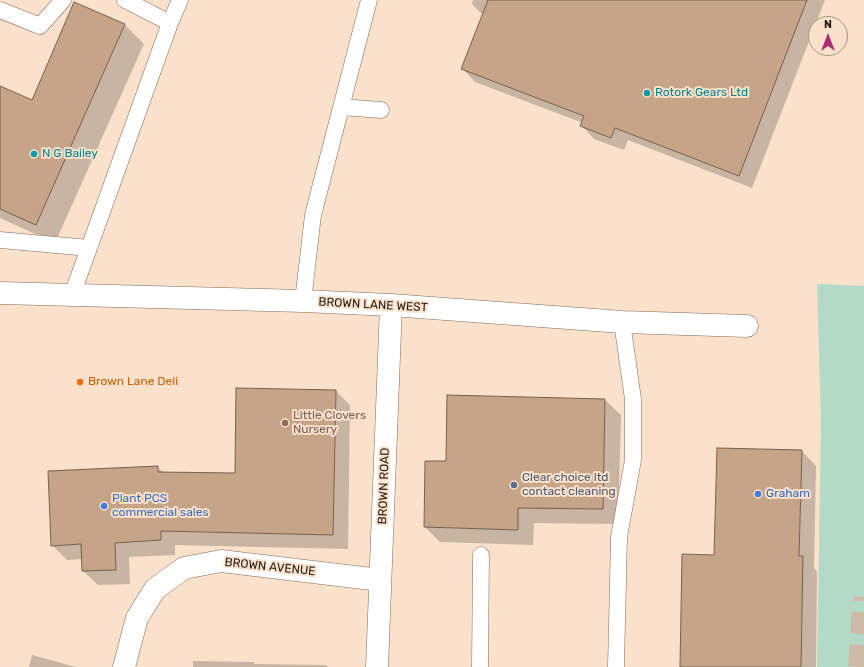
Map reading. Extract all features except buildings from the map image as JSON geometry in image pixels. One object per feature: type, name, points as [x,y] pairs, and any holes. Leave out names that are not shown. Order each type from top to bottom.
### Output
[{"type":"street","name":"BROWN LANE WEST","points":[[0,293],[303,301],[391,305],[622,322],[746,326]]},
{"type":"street","name":"BROWN ROAD","points":[[376,667],[391,305]]},
{"type":"street","name":"BROWN AVENUE","points":[[124,667],[137,618],[155,590],[184,568],[221,561],[380,580]]},
{"type":"lane","points":[[0,10],[40,26],[63,0]]},
{"type":"lane","points":[[124,0],[170,23]]},
{"type":"lane","points":[[72,295],[170,23],[180,0]]},
{"type":"lane","points":[[303,301],[313,215],[369,0]]},
{"type":"lane","points":[[341,107],[381,110]]},
{"type":"lane","points":[[0,240],[89,248]]},
{"type":"lane","points":[[616,667],[620,537],[633,460],[633,399],[622,322]]},
{"type":"lane","points":[[480,667],[481,555]]},
{"type":"green space","points":[[817,284],[864,286],[864,667],[817,667],[821,424]]},
{"type":"tunnel","points":[[859,667],[864,597]]},
{"type":"place","name":"Rotork Gears Ltd","points":[[647,93]]},
{"type":"place","name":"N G Bailey","points":[[34,154]]},
{"type":"place","name":"Brown Lane Deli","points":[[80,382]]},
{"type":"place","name":"Little Clovers Nursery","points":[[285,423]]},
{"type":"place","name":"Clear choice ltd contact cleaning","points":[[514,485]]},
{"type":"place","name":"Graham","points":[[758,494]]},
{"type":"place","name":"Plant PCS commercial sales","points":[[104,506]]}]
